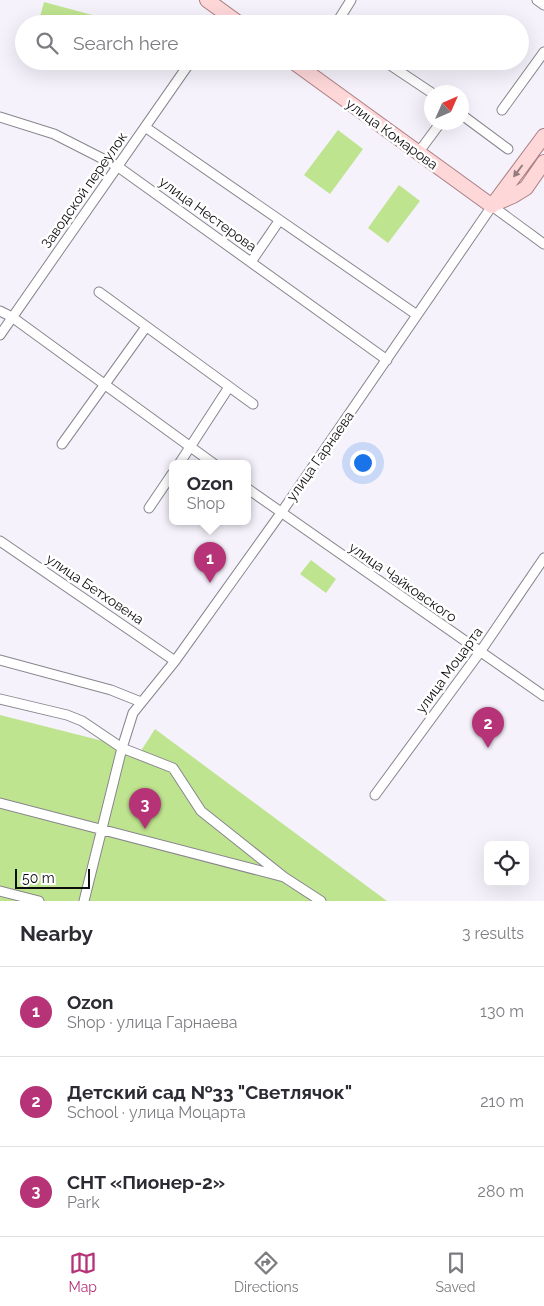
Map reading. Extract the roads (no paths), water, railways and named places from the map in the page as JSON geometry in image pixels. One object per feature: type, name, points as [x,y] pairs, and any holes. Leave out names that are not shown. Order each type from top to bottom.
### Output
[{"type":"main road","points":[[207,0],[219,15]]},
{"type":"main road","name":"улица Комарова","points":[[314,70],[418,153],[492,206]]},
{"type":"main road","name":"улица Гарнаева","points":[[492,206],[544,136]]},
{"type":"main road","name":"улица Гарнаева","points":[[492,206],[526,188],[544,162]]},
{"type":"street","points":[[537,0],[544,5]]},
{"type":"street","points":[[341,15],[348,1]]},
{"type":"street","points":[[502,110],[544,52]]},
{"type":"street","name":"Заводской переулок","points":[[0,335],[185,70]]},
{"type":"street","points":[[398,70],[424,88]]},
{"type":"street","name":"улица Нестерова","points":[[0,116],[54,134],[117,166],[386,360]]},
{"type":"street","points":[[469,119],[508,149]]},
{"type":"street","points":[[145,127],[417,315]]},
{"type":"street","points":[[418,153],[435,130]]},
{"type":"street","points":[[492,206],[544,244]]},
{"type":"street","name":"улица Гарнаева","points":[[84,901],[122,748],[133,714],[175,660],[280,513],[492,206]]},
{"type":"street","points":[[251,262],[279,221]]},
{"type":"street","points":[[98,292],[253,404]]},
{"type":"street","points":[[0,311],[12,317],[208,460]]},
{"type":"street","points":[[62,444],[146,327]]},
{"type":"street","points":[[182,460],[229,387]]},
{"type":"street","points":[[149,508],[169,478]]},
{"type":"street","name":"улица Чайковского","points":[[251,491],[544,696]]},
{"type":"street","name":"улица Бетховена","points":[[0,541],[175,660]]},
{"type":"street","name":"улица Моцарта","points":[[375,795],[480,652],[544,558]]},
{"type":"street","points":[[0,660],[110,690],[141,702]]},
{"type":"street","points":[[0,699],[67,715],[82,721],[122,748],[173,768],[201,811],[284,877],[321,901]]},
{"type":"street","points":[[0,803],[102,828],[284,877]]},
{"type":"street","points":[[0,891],[39,901]]},
{"type":"place","name":"Ozon","points":[[210,583]]},
{"type":"place","name":"Детский сад №33 \"Светлячок\"","points":[[488,748]]},
{"type":"place","name":"СНТ «Пионер-2»","points":[[145,829]]}]
